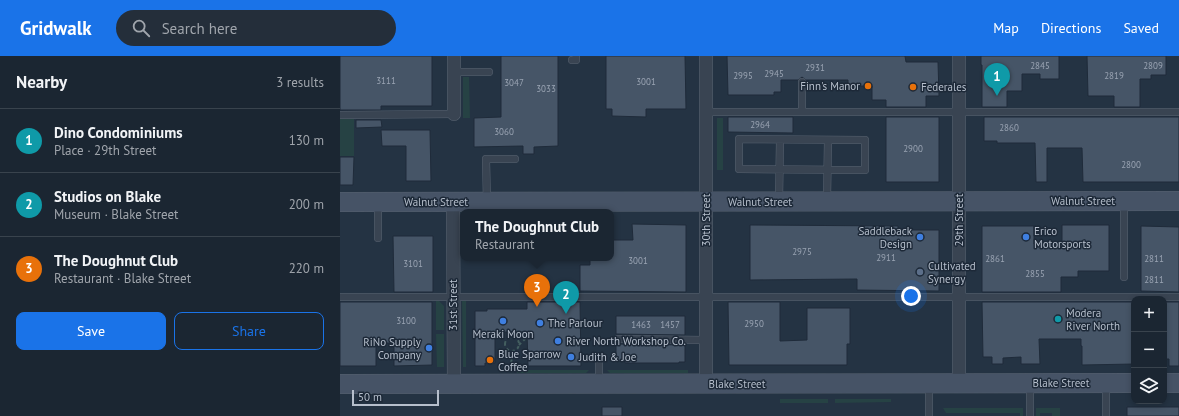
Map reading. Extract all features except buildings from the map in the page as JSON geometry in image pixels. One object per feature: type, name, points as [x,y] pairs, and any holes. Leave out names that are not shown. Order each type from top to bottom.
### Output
[{"type":"street","points":[[454,56],[454,114]]},
{"type":"street","name":"30th Street","points":[[706,56],[706,384]]},
{"type":"street","name":"29th Street","points":[[959,56],[959,383]]},
{"type":"street","name":"Walnut Street","points":[[340,202],[1179,201]]},
{"type":"street","name":"31st Street","points":[[453,202],[454,384]]},
{"type":"street","name":"Blake Street","points":[[340,384],[1131,383]]},
{"type":"street","points":[[1167,383],[1179,383]]},
{"type":"lane","points":[[454,72],[489,72]]},
{"type":"lane","points":[[802,82],[802,112]]},
{"type":"lane","points":[[706,112],[1179,112]]},
{"type":"lane","points":[[340,115],[454,114]]},
{"type":"lane","points":[[739,139],[828,140],[865,140],[865,170],[739,169],[739,139]]},
{"type":"lane","points":[[778,202],[780,140]]},
{"type":"lane","points":[[827,202],[828,140]]},
{"type":"lane","points":[[487,202],[486,159],[515,159]]},
{"type":"lane","points":[[1124,201],[1124,277]]},
{"type":"lane","points":[[378,202],[378,238]]},
{"type":"lane","points":[[340,297],[1179,297]]},
{"type":"lane","points":[[618,339],[706,340]]},
{"type":"lane","points":[[599,363],[599,384]]},
{"type":"lane","points":[[1030,383],[1030,416]]},
{"type":"lane","points":[[1106,383],[1106,416]]},
{"type":"lane","points":[[929,384],[929,416]]},
{"type":"path","points":[[512,352],[505,348],[507,339],[514,338],[518,340],[519,345]]},
{"type":"path","points":[[512,352],[517,349],[525,339]]},
{"type":"path","points":[[511,369],[512,352]]},
{"type":"green space","points":[[463,77],[469,77],[470,118],[463,118]]},
{"type":"green space","points":[[717,118],[723,118],[723,170],[717,170]]},
{"type":"green space","points":[[340,119],[354,119],[354,156],[340,156]]},
{"type":"green space","points":[[462,300],[466,300],[466,367],[463,367]]},
{"type":"green space","points":[[436,301],[439,301],[444,306],[444,330],[436,330]]},
{"type":"green space","points":[[436,334],[444,334],[444,367],[437,367]]},
{"type":"green space","points":[[517,370],[589,370],[586,373],[517,373]]},
{"type":"green space","points":[[607,370],[688,370],[688,373],[610,373]]},
{"type":"green space","points":[[780,399],[828,399],[828,403],[780,403]]},
{"type":"green space","points":[[835,399],[891,399],[891,402],[835,403]]},
{"type":"green space","points":[[943,408],[1023,408],[1023,416],[1020,416],[1020,413],[946,413]]},
{"type":"green space","points":[[1036,408],[1060,408],[1060,416],[1052,416],[1052,413],[1040,413],[1040,416],[1036,416]]},
{"type":"place","name":"Finn's Manor","points":[[868,86]]},
{"type":"place","name":"Federales","points":[[913,87]]},
{"type":"place","name":"Dino Condominiums","points":[[997,96]]},
{"type":"place","name":"Saddleback Design","points":[[920,237]]},
{"type":"place","name":"Erico Motorsports","points":[[1026,237]]},
{"type":"place","name":"Cultivated Synergy","points":[[920,272]]},
{"type":"place","name":"The Doughnut Club","points":[[537,307]]},
{"type":"place","name":"Studios on Blake","points":[[566,314]]},
{"type":"place","name":"Modera River North","points":[[1058,319]]},
{"type":"place","name":"Meraki Moon","points":[[503,321]]},
{"type":"place","name":"The Parlour","points":[[540,323]]},
{"type":"place","name":"River North Workshop Co.","points":[[558,341]]},
{"type":"place","name":"RiNo Supply Company","points":[[429,348]]},
{"type":"place","name":"Judith & Joe","points":[[571,357]]},
{"type":"place","name":"Blue Sparrow Coffee","points":[[490,360]]}]
